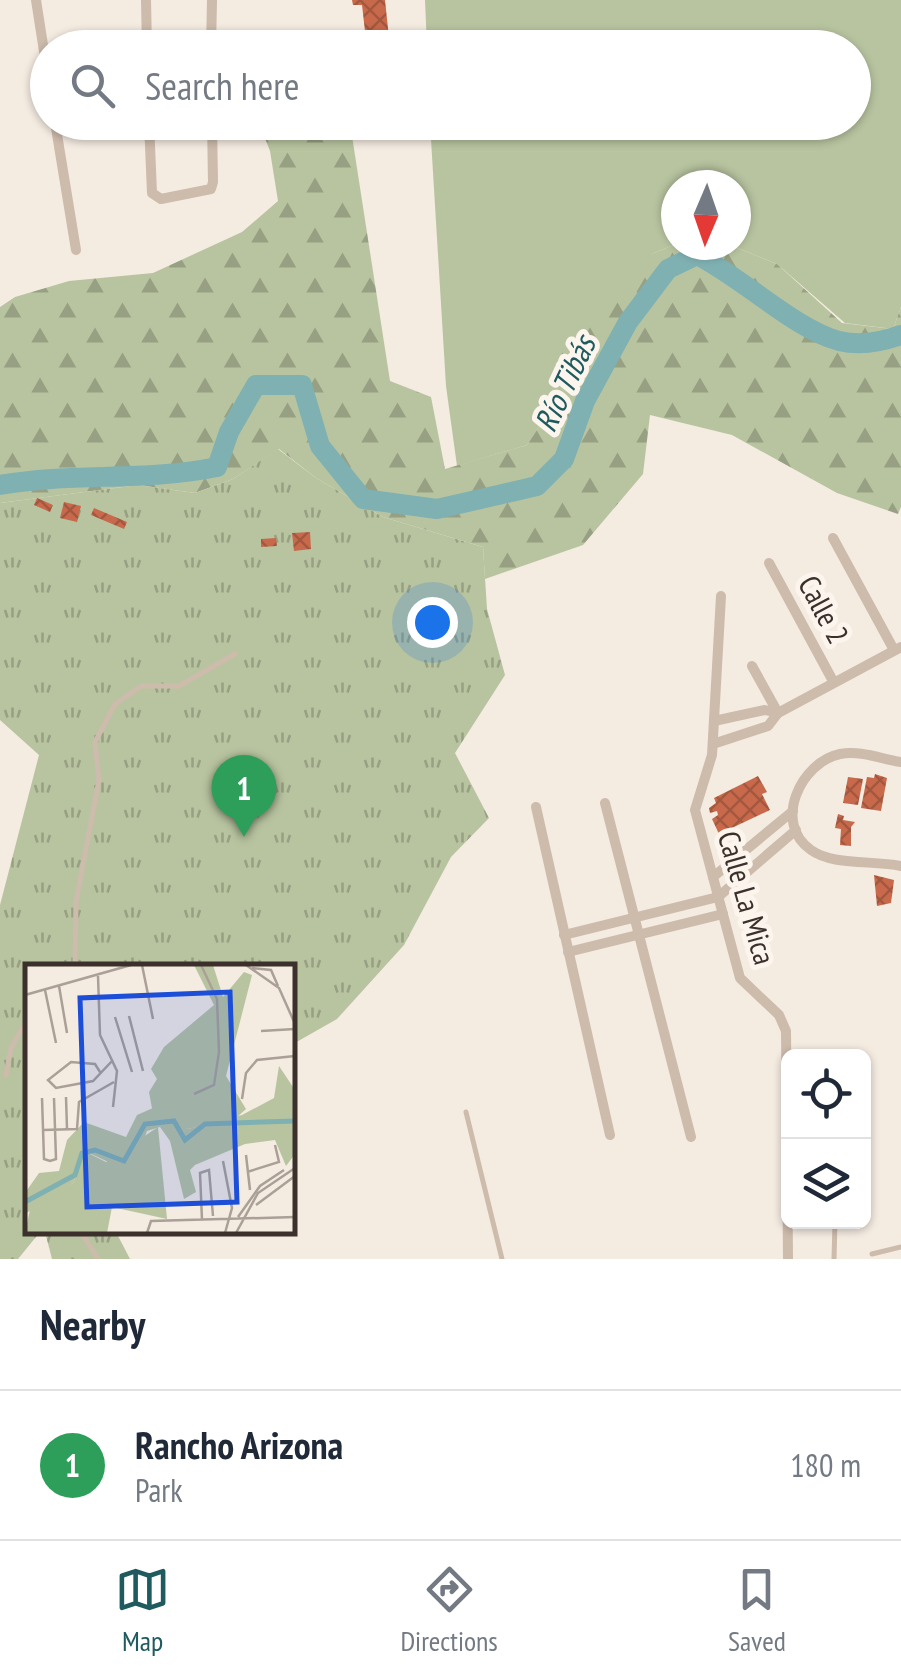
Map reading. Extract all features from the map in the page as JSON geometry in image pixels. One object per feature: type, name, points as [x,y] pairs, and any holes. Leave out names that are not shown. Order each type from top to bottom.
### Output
[{"type":"street","points":[[36,0],[41,30]]},
{"type":"street","points":[[146,0],[147,30]]},
{"type":"street","points":[[211,30],[212,0]]},
{"type":"street","points":[[58,140],[76,250]]},
{"type":"street","points":[[151,140],[152,193],[161,199],[211,189],[213,140]]},
{"type":"street","points":[[713,744],[768,726],[778,713],[898,648],[833,538]]},
{"type":"street","name":"Calle 2","points":[[769,563],[832,681]]},
{"type":"street","name":"Calle La Mica","points":[[722,596],[713,744],[695,810],[740,978],[779,1014],[786,1031],[788,1259]]},
{"type":"street","points":[[752,666],[778,713]]},
{"type":"street","points":[[714,721],[764,710],[778,713]]},
{"type":"street","points":[[901,762],[851,752],[827,758],[806,774],[794,811],[796,830],[806,847],[822,856],[901,866]]},
{"type":"street","points":[[605,803],[691,1137]]},
{"type":"street","points":[[536,807],[610,1136]]},
{"type":"street","points":[[713,878],[794,811]]},
{"type":"street","points":[[564,935],[718,898],[796,830]]},
{"type":"street","points":[[568,952],[723,914]]},
{"type":"lane","points":[[75,964],[76,902],[99,780],[95,742],[115,704],[140,686],[178,686],[235,654]]},
{"type":"lane","points":[[6,1075],[11,1048],[25,1023]]},
{"type":"lane","points":[[466,1112],[502,1259]]},
{"type":"lane","points":[[834,1259],[835,1229]]},
{"type":"lane","points":[[82,1234],[98,1259]]},
{"type":"lane","points":[[872,1254],[901,1247]]},
{"type":"green space","points":[[425,0],[901,0],[901,307],[893,329],[845,323],[777,264],[751,253],[751,170],[661,170],[661,250],[654,253],[555,374],[550,410],[527,445],[457,466],[446,386],[431,140],[871,140],[871,30],[426,30]]},
{"type":"green space","points":[[266,140],[353,140],[390,381],[431,397],[445,469],[527,445],[550,410],[555,374],[570,329],[661,250],[661,260],[751,260],[751,253],[777,264],[842,323],[893,329],[901,307],[898,514],[837,493],[732,435],[650,415],[643,474],[583,545],[485,579],[483,547],[383,517],[316,478],[279,449],[233,479],[195,493],[138,485],[0,503],[0,307],[15,297],[69,281],[153,273],[242,232],[278,201]]},
{"type":"green space","points":[[278,449],[316,478],[383,517],[483,547],[487,609],[505,675],[455,753],[489,818],[451,857],[404,945],[337,1019],[295,1043],[295,964],[25,964],[25,1234],[38,1234],[18,1259],[0,1259],[0,905],[39,755],[0,720],[0,503],[138,485],[195,493],[233,479]]},
{"type":"green space","points":[[46,1234],[117,1234],[130,1259],[52,1259]]},
{"type":"building","points":[[352,0],[385,0],[388,30],[365,30],[362,5],[353,5]]},
{"type":"building","points":[[37,498],[53,505],[50,512],[34,505]]},
{"type":"building","points":[[64,502],[81,506],[77,522],[60,518]]},
{"type":"building","points":[[94,508],[127,522],[124,529],[91,515]]},
{"type":"building","points":[[310,532],[311,549],[294,551],[292,533]]},
{"type":"building","points":[[276,538],[277,546],[261,547],[261,539]]},
{"type":"building","points":[[875,774],[887,778],[881,811],[861,808],[867,777],[874,778]]},
{"type":"building","points":[[758,776],[767,792],[762,794],[770,810],[719,834],[712,819],[717,811],[710,813],[709,808],[716,803],[714,798]]},
{"type":"building","points":[[848,777],[863,779],[858,805],[843,803]]},
{"type":"building","points":[[838,814],[844,816],[843,820],[855,822],[851,827],[851,846],[840,845],[841,829],[835,828]]},
{"type":"building","points":[[745,854],[758,867],[745,876],[735,862]]},
{"type":"building","points":[[874,875],[894,880],[891,903],[877,906]]},
{"type":"waterway","name":"Río Tibás","points":[[0,485],[217,467],[229,432],[256,385],[302,385],[320,446],[363,499],[437,509],[537,486],[564,459],[585,401],[628,322],[668,269],[697,255],[822,335],[855,343],[901,335]]},
{"type":"place","name":"Rancho Arizona","points":[[244,837]]}]
